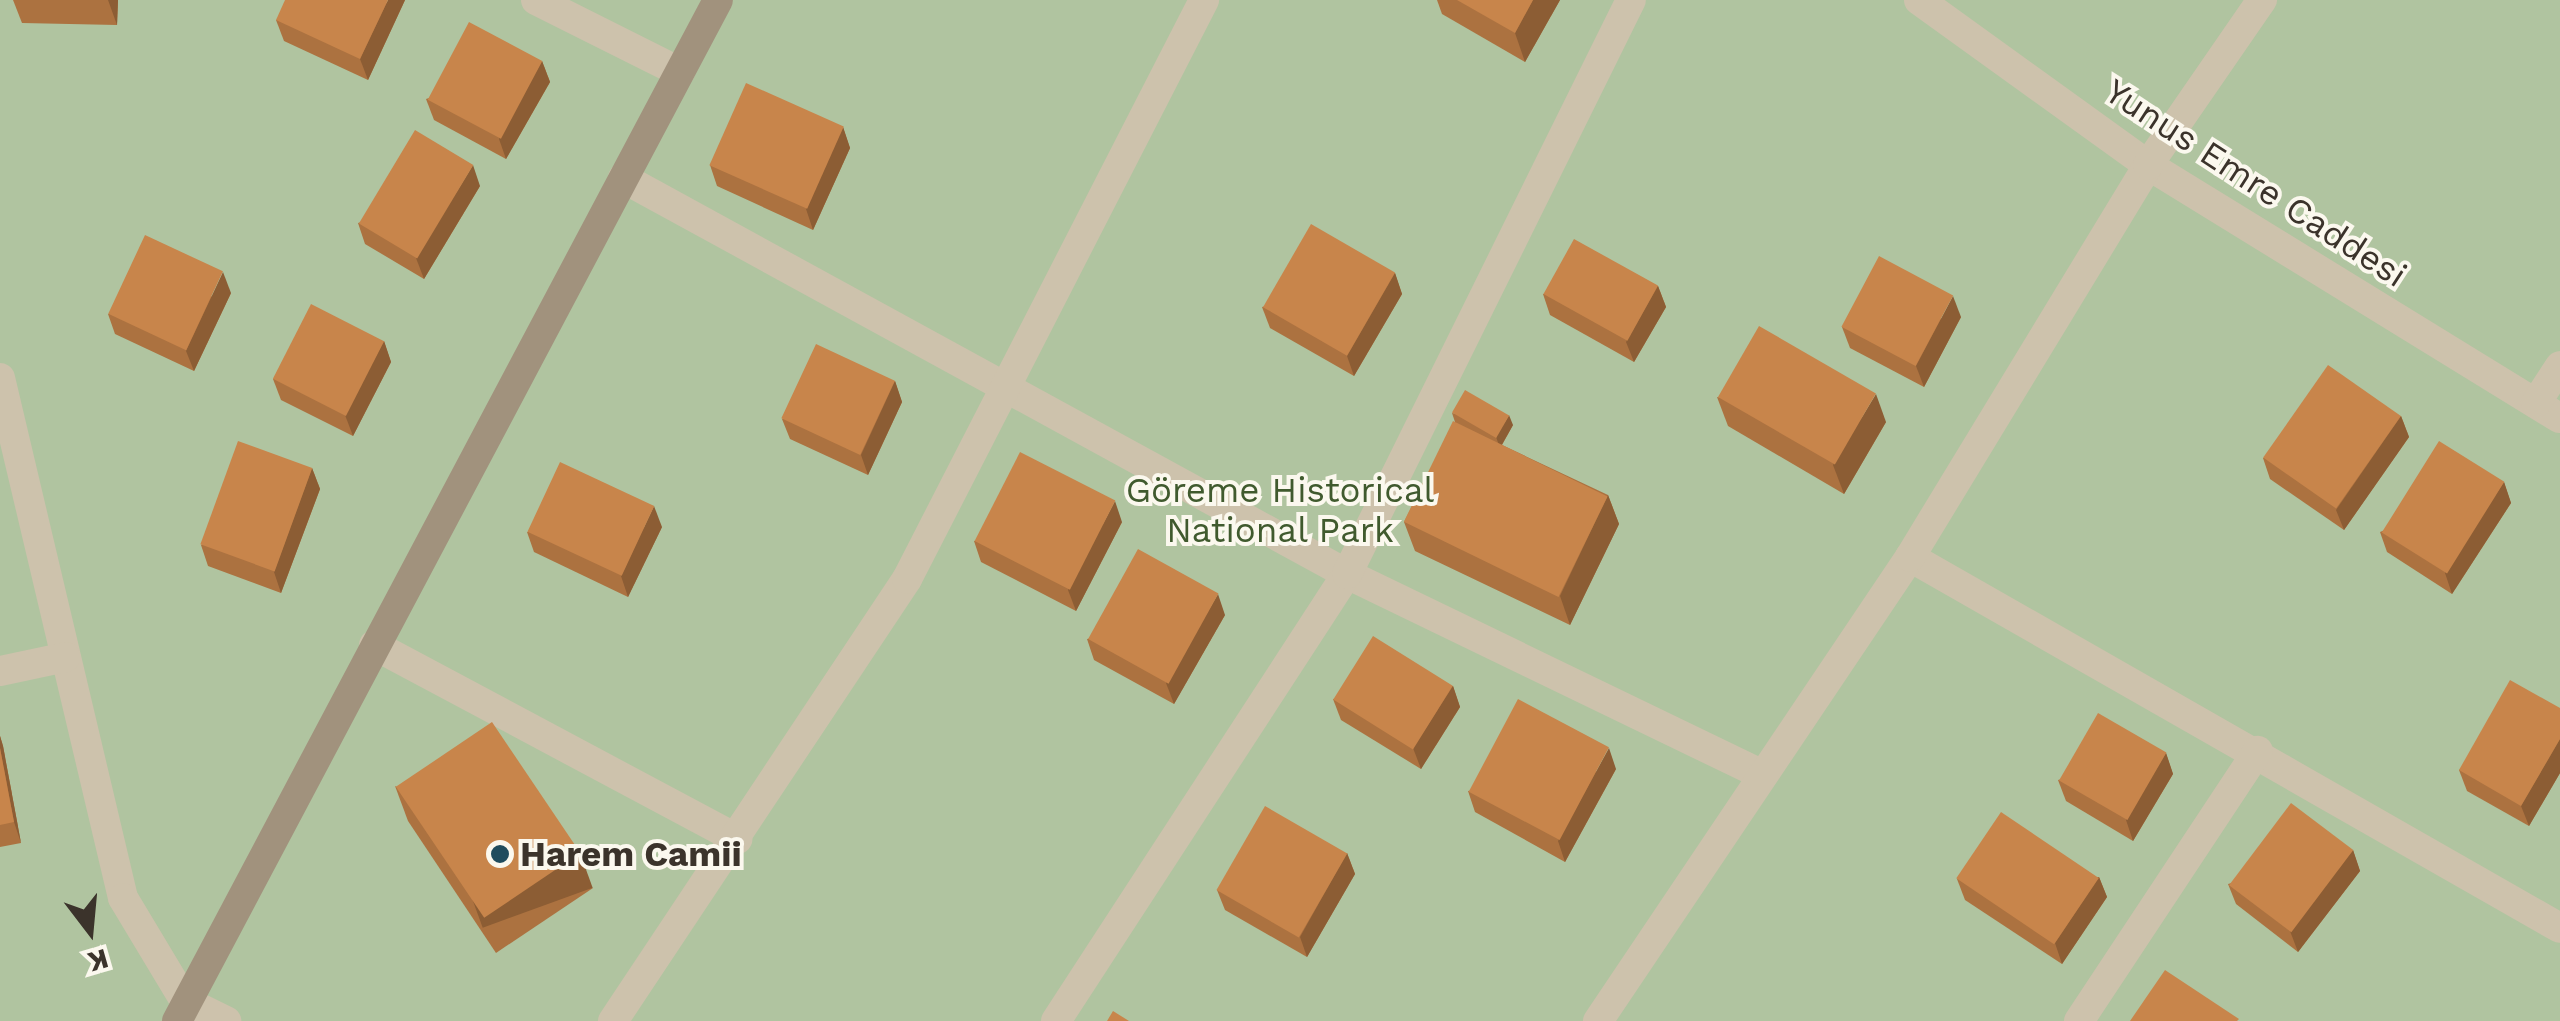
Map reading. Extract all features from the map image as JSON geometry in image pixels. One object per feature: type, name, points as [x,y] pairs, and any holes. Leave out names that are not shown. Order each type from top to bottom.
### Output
[{"type":"main road","points":[[181,1011],[718,0]]},
{"type":"street","points":[[536,0],[680,72]]},
{"type":"street","points":[[613,1021],[738,840],[908,579],[1204,0]]},
{"type":"street","points":[[1056,1021],[1347,574],[1632,0]]},
{"type":"street","name":"Yunus Emre Caddesi","points":[[1919,0],[2148,165],[2548,410]]},
{"type":"street","points":[[1598,1021],[1910,557],[2148,165],[2262,0]]},
{"type":"street","points":[[623,178],[1009,382],[1347,574],[1763,775]]},
{"type":"street","points":[[2548,410],[2560,366]]},
{"type":"street","points":[[0,378],[123,898],[181,1011],[226,1021]]},
{"type":"street","points":[[1910,557],[2258,751],[2560,928]]},
{"type":"street","points":[[374,646],[738,840]]},
{"type":"street","points":[[0,671],[66,657]]},
{"type":"street","points":[[2080,1021],[2258,751]]},
{"type":"green space","name":"Göreme Historical National Park","points":[[0,0],[2560,0],[2560,1021],[0,1021]]},
{"type":"building","points":[[285,0],[388,0],[360,59],[276,20]]},
{"type":"building","points":[[1457,0],[1533,0],[1515,33]]},
{"type":"building","points":[[469,22],[542,61],[501,139],[428,100]]},
{"type":"building","points":[[746,83],[844,127],[807,209],[709,165]]},
{"type":"building","points":[[415,130],[473,165],[417,258],[359,223]]},
{"type":"building","points":[[1311,224],[1395,272],[1347,356],[1263,307]]},
{"type":"building","points":[[145,235],[223,271],[186,350],[108,314]]},
{"type":"building","points":[[1574,239],[1658,286],[1627,341],[1543,294]]},
{"type":"building","points":[[1879,256],[1953,295],[1916,366],[1841,327]]},
{"type":"building","points":[[311,304],[384,341],[346,416],[273,379]]},
{"type":"building","points":[[1759,326],[1876,394],[1835,465],[1718,397]]},
{"type":"building","points":[[816,344],[895,381],[860,455],[781,418]]},
{"type":"building","points":[[2328,365],[2401,416],[2336,509],[2263,458]]},
{"type":"building","points":[[1465,390],[1509,416],[1496,438],[1452,413]]},
{"type":"building","points":[[1453,421],[1608,496],[1558,597],[1404,522]]},
{"type":"building","points":[[238,441],[312,468],[275,571],[200,544]]},
{"type":"building","points":[[2439,441],[2504,482],[2447,573],[2382,533]]},
{"type":"building","points":[[1020,452],[1115,501],[1070,590],[975,541]]},
{"type":"building","points":[[560,462],[654,506],[622,576],[527,532]]},
{"type":"building","points":[[1138,549],[1218,594],[1169,684],[1088,639]]},
{"type":"building","points":[[1373,636],[1453,686],[1413,749],[1333,700]]},
{"type":"building","points":[[2510,680],[2560,708],[2560,739],[2521,806],[2459,770]]},
{"type":"building","points":[[1518,699],[1609,747],[1560,840],[1469,792]]},
{"type":"building","points":[[2098,713],[2166,752],[2127,820],[2059,781]]},
{"type":"building","name":"Harem Camii","points":[[492,722],[580,853],[484,918],[396,787]]},
{"type":"building","points":[[0,748],[14,822],[0,825]]},
{"type":"building","points":[[2291,803],[2353,850],[2291,932],[2229,885]]},
{"type":"building","points":[[1265,806],[1347,854],[1299,938],[1216,890]]},
{"type":"building","points":[[2001,812],[2099,878],[2054,944],[1956,878]]},
{"type":"building","points":[[2165,970],[2239,1019],[2130,1021]]},
{"type":"building","points":[[1113,1011],[1129,1021],[1107,1021]]},
{"type":"place","name":"Harem Camii","points":[[500,854]]}]
